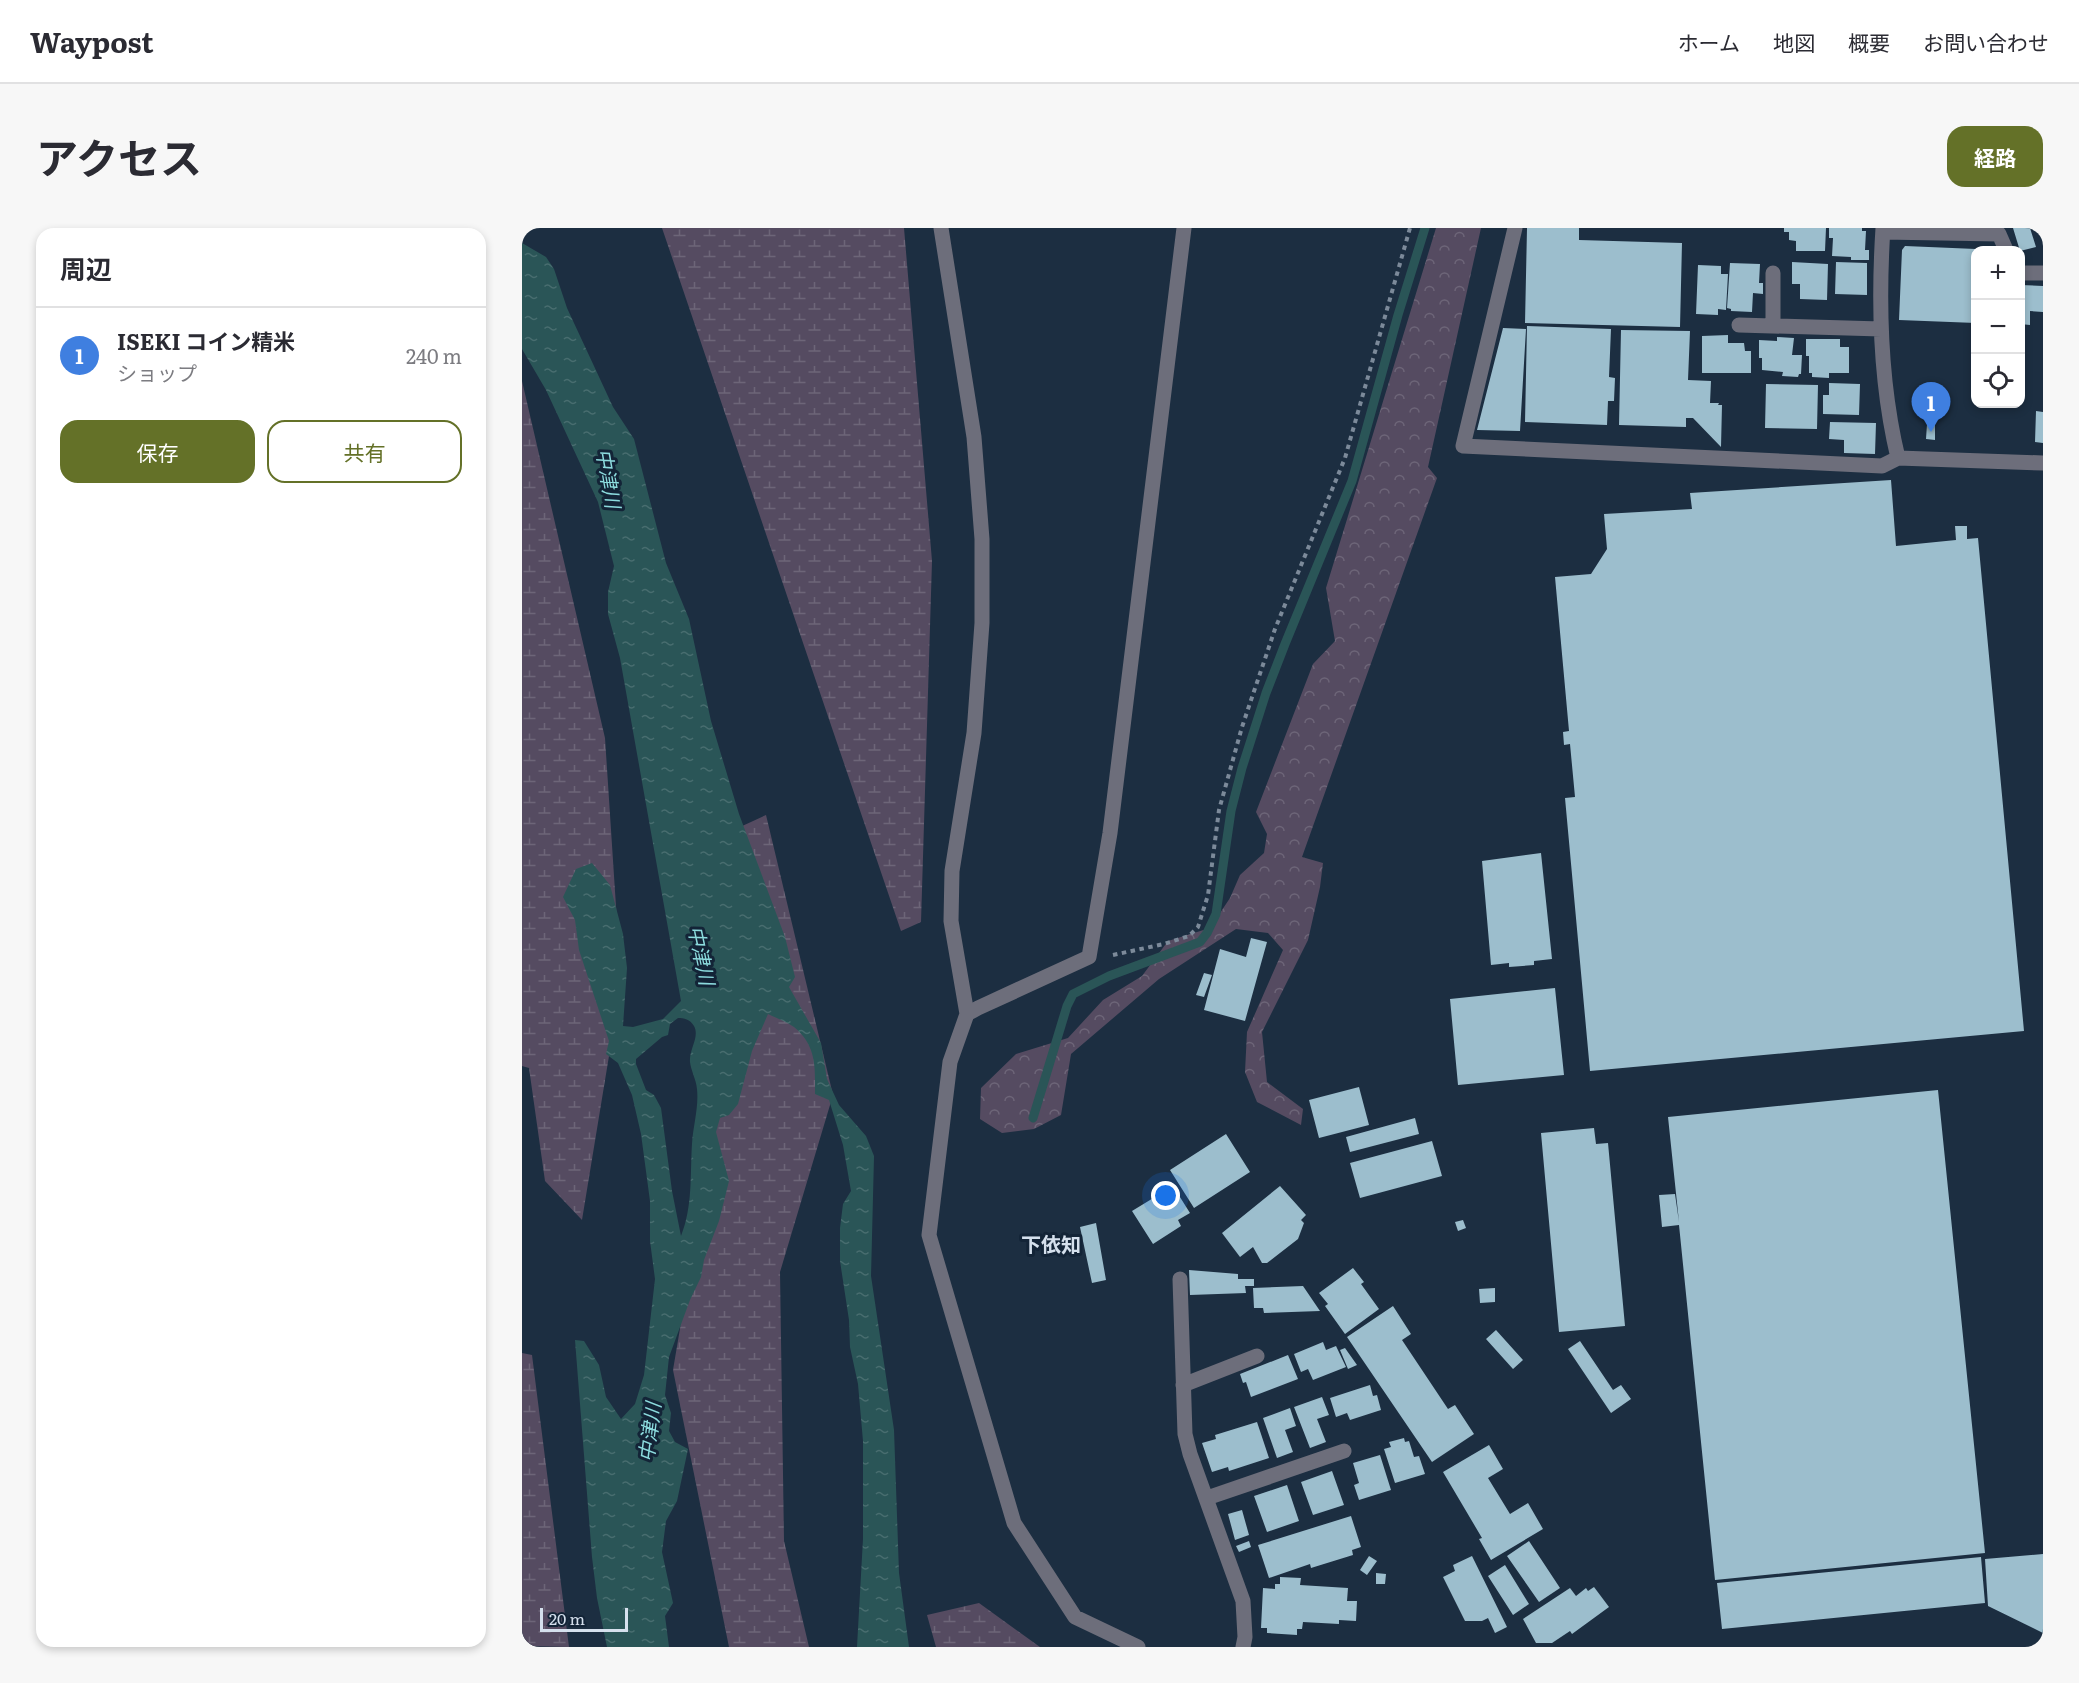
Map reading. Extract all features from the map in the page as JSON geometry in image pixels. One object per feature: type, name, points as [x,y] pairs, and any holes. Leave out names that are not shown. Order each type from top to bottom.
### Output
[{"type":"street","points":[[941,228],[974,437],[982,539],[982,623],[974,733],[952,871],[951,921],[967,1014],[950,1062],[929,1235],[1014,1523],[1075,1617],[1138,1647]]},
{"type":"street","points":[[967,1014],[1089,957],[1110,833],[1184,228]]},
{"type":"street","points":[[1515,228],[1463,446],[1882,466],[1898,458],[2043,463]]},
{"type":"street","points":[[1898,458],[1889,419],[1881,329],[1883,230],[1999,234],[2004,246]]},
{"type":"street","points":[[1773,273],[1773,326]]},
{"type":"street","points":[[2025,273],[2043,273]]},
{"type":"street","points":[[1739,325],[1881,329]]},
{"type":"street","points":[[1180,1279],[1185,1434],[1243,1601],[1245,1636],[1243,1647]]},
{"type":"street","points":[[1184,1385],[1257,1356]]},
{"type":"street","points":[[1207,1498],[1344,1451]]},
{"type":"path","points":[[1089,957],[1121,954],[1164,944],[1189,936],[1198,927],[1208,895],[1219,810],[1239,737],[1275,629],[1345,458],[1410,228]]},
{"type":"green space","points":[[662,228],[904,228],[932,561],[921,922],[901,931]]},
{"type":"green space","points":[[1436,228],[1481,228],[1428,467],[1437,478],[1302,857],[1323,863],[1308,940],[1262,1032],[1267,1082],[1303,1109],[1301,1125],[1257,1102],[1245,1072],[1247,1032],[1283,950],[1268,933],[1236,929],[1159,979],[1071,1054],[1061,1115],[1034,1129],[1002,1133],[980,1119],[981,1088],[1016,1054],[1068,1038],[1103,1000],[1142,976],[1168,941],[1210,928],[1230,898],[1240,875],[1264,853],[1267,834],[1256,812],[1313,664],[1335,641],[1326,588]]},
{"type":"green space","points":[[522,381],[605,738],[621,983],[582,1220],[545,1181],[529,1068],[522,1066]]},
{"type":"green space","points":[[766,815],[833,1095],[780,1272],[784,1541],[809,1647],[729,1647],[673,1370],[734,1010],[727,833]]},
{"type":"green space","points":[[522,1353],[532,1355],[569,1647],[522,1646]]},
{"type":"green space","points":[[979,1603],[1040,1647],[936,1647],[927,1615]]},
{"type":"water","name":"中津川","points":[[522,243],[546,257],[554,269],[567,308],[613,407],[634,439],[666,563],[689,619],[711,721],[739,814],[785,937],[795,977],[789,987],[821,1043],[827,1079],[839,1105],[866,1136],[874,1156],[871,1276],[894,1430],[899,1573],[909,1647],[857,1647],[863,1539],[863,1441],[858,1384],[850,1347],[849,1320],[840,1261],[843,1204],[851,1191],[843,1145],[829,1100],[815,1094],[811,1050],[802,1034],[794,1027],[768,1014],[752,1051],[738,1104],[729,1115],[720,1118],[716,1132],[729,1181],[719,1221],[704,1260],[701,1277],[669,1357],[665,1395],[671,1413],[669,1431],[675,1442],[688,1449],[677,1501],[666,1521],[662,1552],[673,1603],[665,1616],[669,1647],[607,1647],[597,1598],[592,1557],[575,1340],[584,1341],[599,1365],[606,1397],[621,1419],[635,1404],[644,1375],[655,1279],[650,1241],[650,1201],[641,1134],[632,1095],[618,1063],[606,1054],[609,1041],[579,950],[575,920],[563,897],[576,869],[592,863],[610,885],[623,934],[627,968],[623,1026],[633,1027],[663,1019],[681,1001],[620,658],[608,614],[608,592],[614,566],[598,502],[546,390],[522,349]],"holes":[[[678,1018],[687,1019],[696,1030],[690,1062],[697,1096],[688,1213],[681,1236],[672,1191],[661,1108],[654,1095],[646,1090],[636,1064],[636,1059],[662,1037],[668,1035],[670,1024]]]},
{"type":"building","points":[[1527,228],[1579,228],[1579,240],[1682,243],[1680,327],[1525,323]]},
{"type":"building","points":[[1784,228],[1826,228],[1825,251],[1796,251],[1796,241],[1789,240],[1789,232],[1784,232]]},
{"type":"building","points":[[1829,228],[1862,228],[1862,231],[1866,231],[1865,250],[1869,250],[1869,260],[1851,260],[1851,257],[1832,256],[1833,238],[1829,238]]},
{"type":"building","points":[[2013,228],[2030,228],[2036,247],[2025,250],[2025,246],[2018,246]]},
{"type":"building","points":[[1905,246],[1971,249],[1971,323],[1899,320],[1902,250]]},
{"type":"building","points":[[1792,262],[1828,264],[1827,300],[1800,299],[1800,284],[1792,284]]},
{"type":"building","points":[[1836,262],[1867,263],[1867,295],[1835,294]]},
{"type":"building","points":[[1730,263],[1760,264],[1759,283],[1763,283],[1763,294],[1753,293],[1752,312],[1731,311],[1727,308]]},
{"type":"building","points":[[1698,265],[1721,266],[1721,274],[1728,274],[1726,310],[1718,309],[1718,315],[1696,314]]},
{"type":"building","points":[[2025,285],[2043,286],[2043,312],[2030,311],[2030,325],[2025,324]]},
{"type":"building","points":[[1527,326],[1611,329],[1609,377],[1615,378],[1614,401],[1608,401],[1607,425],[1525,422]]},
{"type":"building","points":[[1503,328],[1526,329],[1520,431],[1477,430]]},
{"type":"building","points":[[1621,330],[1690,331],[1688,380],[1711,381],[1710,403],[1722,405],[1721,447],[1693,418],[1686,418],[1686,427],[1619,425]]},
{"type":"building","points":[[1728,335],[1728,343],[1744,343],[1745,351],[1751,351],[1751,373],[1702,373],[1702,336]]},
{"type":"building","points":[[1777,337],[1794,338],[1792,355],[1802,355],[1801,374],[1798,377],[1782,376],[1783,372],[1762,370],[1759,340],[1777,341]]},
{"type":"building","points":[[1806,339],[1840,339],[1840,347],[1849,347],[1849,373],[1829,373],[1829,378],[1812,377],[1812,373],[1809,373],[1809,356],[1806,356]]},
{"type":"building","points":[[1829,383],[1860,384],[1859,415],[1823,414],[1823,395],[1829,395]]},
{"type":"building","points":[[1766,384],[1818,385],[1817,429],[1765,428]]},
{"type":"building","points":[[2036,411],[2043,412],[2043,443],[2035,442]]},
{"type":"building","points":[[1830,422],[1876,423],[1875,454],[1844,453],[1844,440],[1829,439]]},
{"type":"building","points":[[1927,424],[1935,424],[1935,440],[1926,439]]},
{"type":"building","points":[[1891,480],[1896,546],[1956,540],[1955,526],[1967,526],[1967,539],[1978,538],[2024,1031],[1590,1071],[1565,798],[1575,797],[1570,744],[1564,745],[1563,732],[1569,731],[1555,577],[1591,574],[1607,549],[1604,514],[1692,509],[1690,493]]},
{"type":"building","points":[[1541,853],[1552,959],[1534,961],[1534,965],[1509,967],[1509,963],[1491,965],[1482,861]]},
{"type":"building","points":[[1251,938],[1267,942],[1245,1021],[1204,1010],[1220,949],[1246,957]]},
{"type":"building","points":[[1204,973],[1212,975],[1204,997],[1196,995]]},
{"type":"building","points":[[1555,988],[1564,1075],[1458,1085],[1450,999]]},
{"type":"building","points":[[1359,1087],[1369,1125],[1319,1138],[1309,1100]]},
{"type":"building","points":[[1938,1090],[1985,1553],[1715,1580],[1679,1225],[1662,1227],[1659,1195],[1675,1194],[1679,1222],[1668,1117]]},
{"type":"building","points":[[1415,1118],[1419,1134],[1350,1152],[1346,1137]]},
{"type":"building","points":[[1594,1128],[1596,1144],[1608,1143],[1625,1326],[1559,1332],[1541,1133]]},
{"type":"building","points":[[1226,1134],[1250,1172],[1194,1208],[1170,1170]]},
{"type":"building","points":[[1432,1141],[1442,1176],[1360,1198],[1350,1163]]},
{"type":"building","points":[[1173,1186],[1190,1213],[1178,1220],[1181,1226],[1153,1244],[1132,1211]]},
{"type":"building","points":[[1280,1186],[1306,1215],[1301,1220],[1304,1223],[1298,1239],[1267,1263],[1262,1263],[1253,1247],[1240,1257],[1222,1233]]},
{"type":"building","points":[[1463,1220],[1466,1228],[1458,1231],[1455,1222]]},
{"type":"building","points":[[1096,1223],[1106,1280],[1092,1283],[1080,1227]]},
{"type":"building","points":[[1353,1268],[1364,1282],[1361,1284],[1379,1309],[1345,1334],[1325,1306],[1328,1304],[1319,1293]]},
{"type":"building","points":[[1189,1270],[1238,1274],[1238,1279],[1254,1279],[1254,1286],[1245,1286],[1246,1293],[1190,1295]]},
{"type":"building","points":[[1303,1286],[1320,1311],[1264,1313],[1263,1308],[1254,1308],[1253,1288]]},
{"type":"building","points":[[1495,1288],[1495,1302],[1480,1303],[1479,1289]]},
{"type":"building","points":[[1393,1306],[1411,1334],[1402,1340],[1448,1409],[1455,1405],[1474,1434],[1432,1462],[1347,1337]]},
{"type":"building","points":[[1496,1330],[1523,1360],[1513,1369],[1486,1339]]},
{"type":"building","points":[[1580,1341],[1613,1390],[1621,1385],[1631,1399],[1611,1413],[1568,1349]]},
{"type":"building","points":[[1323,1342],[1326,1350],[1336,1346],[1346,1367],[1313,1380],[1308,1369],[1301,1372],[1294,1354]]},
{"type":"building","points":[[1345,1348],[1357,1365],[1348,1369],[1340,1350]]},
{"type":"building","points":[[1288,1355],[1298,1379],[1251,1397],[1246,1382],[1243,1383],[1240,1374]]},
{"type":"building","points":[[1370,1385],[1373,1396],[1377,1395],[1381,1410],[1350,1420],[1347,1413],[1336,1417],[1330,1398]]},
{"type":"building","points":[[1322,1397],[1329,1415],[1317,1419],[1326,1442],[1310,1448],[1294,1407]]},
{"type":"building","points":[[1290,1408],[1296,1426],[1285,1430],[1293,1452],[1277,1458],[1263,1418]]},
{"type":"building","points":[[1257,1422],[1269,1458],[1229,1471],[1228,1467],[1212,1472],[1202,1443],[1216,1439],[1215,1435]]},
{"type":"building","points":[[1404,1438],[1405,1442],[1409,1441],[1414,1457],[1419,1456],[1425,1474],[1395,1483],[1384,1449],[1391,1447],[1389,1442]]},
{"type":"building","points":[[1489,1445],[1503,1469],[1488,1478],[1510,1514],[1528,1503],[1543,1529],[1491,1560],[1479,1539],[1482,1538],[1443,1472]]},
{"type":"building","points":[[1380,1455],[1391,1490],[1359,1500],[1354,1485],[1359,1483],[1353,1463]]},
{"type":"building","points":[[1332,1471],[1344,1505],[1313,1515],[1301,1482]]},
{"type":"building","points":[[1287,1485],[1299,1521],[1267,1532],[1254,1496]]},
{"type":"building","points":[[1242,1510],[1249,1535],[1235,1540],[1228,1514]]},
{"type":"building","points":[[1351,1516],[1361,1547],[1352,1550],[1353,1555],[1311,1568],[1310,1564],[1269,1578],[1258,1545]]},
{"type":"building","points":[[1249,1541],[1251,1547],[1239,1552],[1236,1546]]},
{"type":"building","points":[[1529,1541],[1560,1588],[1539,1602],[1507,1556]]},
{"type":"building","points":[[2043,1554],[2043,1633],[1988,1606],[1985,1559]]},
{"type":"building","points":[[1369,1556],[1377,1561],[1367,1575],[1360,1570]]},
{"type":"building","points":[[1472,1556],[1507,1627],[1495,1633],[1488,1618],[1482,1621],[1465,1621],[1443,1577],[1455,1571],[1453,1565]]},
{"type":"building","points":[[1981,1557],[1985,1603],[1722,1629],[1717,1583]]},
{"type":"building","points":[[1505,1565],[1529,1604],[1513,1615],[1488,1576]]},
{"type":"building","points":[[1376,1573],[1386,1574],[1385,1584],[1376,1584]]},
{"type":"building","points":[[1280,1577],[1301,1578],[1300,1585],[1348,1588],[1347,1601],[1357,1601],[1356,1621],[1339,1620],[1339,1624],[1303,1622],[1302,1629],[1297,1629],[1297,1635],[1267,1633],[1267,1628],[1261,1628],[1263,1588],[1275,1589],[1275,1584],[1280,1584]]},
{"type":"building","points":[[1594,1587],[1609,1607],[1572,1634],[1570,1631],[1552,1643],[1536,1643],[1523,1619],[1570,1588],[1576,1596],[1586,1588],[1588,1591]]},
{"type":"waterway","points":[[1033,1118],[1067,1006],[1073,994],[1109,976],[1200,942],[1216,914],[1231,811],[1242,768],[1266,693],[1352,481],[1398,315],[1425,228]]},
{"type":"place","name":"ISEKI コイン精米","points":[[1931,432]]},
{"type":"district","name":"下依知","points":[[1051,1243]]}]
